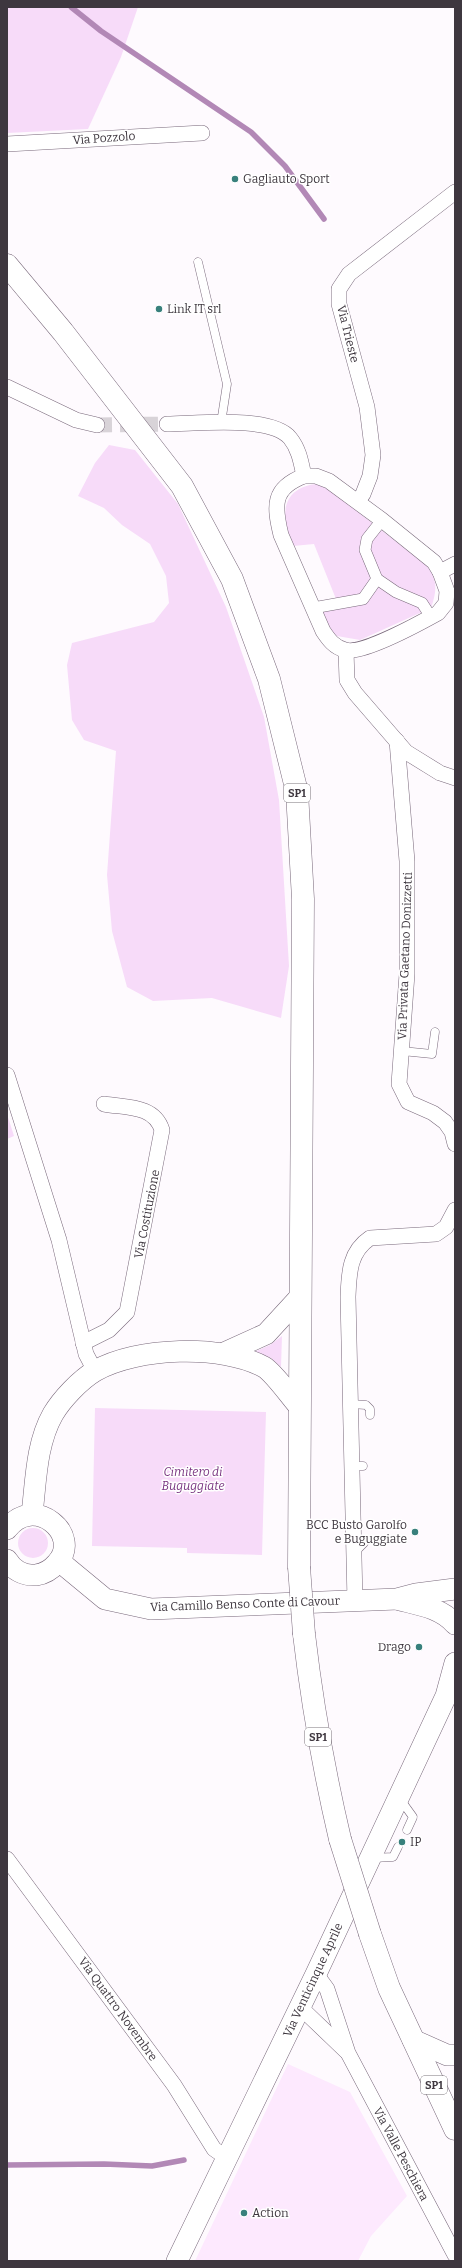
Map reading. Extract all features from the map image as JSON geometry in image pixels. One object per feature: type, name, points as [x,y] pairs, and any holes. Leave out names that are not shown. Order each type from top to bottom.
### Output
[{"type":"main road","name":"SP1","points":[[7,265],[63,332],[182,486],[232,579],[269,679],[297,792],[303,899],[298,1405],[299,1567],[304,1634],[315,1717],[340,1839],[389,1988],[455,2129]]},
{"type":"main road","points":[[224,1353],[266,1334],[300,1297]]},
{"type":"main road","points":[[32,1514],[41,1442],[53,1413],[72,1390],[95,1371],[127,1359],[165,1353],[224,1353],[265,1368],[298,1405]]},
{"type":"main road","points":[[7,1529],[14,1521],[23,1516],[32,1514],[50,1520],[59,1530],[63,1543],[63,1553],[59,1561],[44,1573],[35,1575],[17,1571],[7,1560]]},
{"type":"main road","name":"Via Camillo Benso Conte di Cavour","points":[[59,1561],[105,1599],[150,1609],[397,1599],[416,1594],[455,1589]]},
{"type":"main road","name":"Via Camillo Benso Conte di Cavour","points":[[397,1599],[424,1606],[447,1615],[455,1624]]},
{"type":"main road","name":"Via Venticinque Aprile","points":[[177,2261],[450,1693],[455,1663]]},
{"type":"main road","points":[[413,2040],[447,2055],[455,2055]]},
{"type":"street","name":"Via Pozzolo","points":[[7,144],[202,133]]},
{"type":"street","name":"Via Trieste","points":[[358,501],[363,494],[370,476],[373,455],[367,407],[339,304],[339,289],[349,274],[455,192]]},
{"type":"street","points":[[7,387],[76,420],[97,425]]},
{"type":"street","points":[[167,424],[258,424],[275,428],[289,437],[298,451],[304,476]]},
{"type":"street","points":[[304,476],[316,476],[328,481],[358,501],[423,551],[440,572],[447,592],[450,607],[363,650],[346,651],[331,644],[323,631],[281,535],[276,507],[279,494],[289,482],[304,476]]},
{"type":"street","points":[[382,520],[367,539],[365,550],[377,579],[396,592],[422,603],[431,617]]},
{"type":"street","points":[[440,572],[455,564]]},
{"type":"street","points":[[313,608],[363,599],[377,579]]},
{"type":"street","points":[[346,651],[347,680],[355,693],[406,752],[440,772],[455,778]]},
{"type":"street","name":"Via Privata Gaetano Donizzetti","points":[[397,741],[408,861],[406,974],[399,1084],[402,1093],[408,1102],[433,1113],[446,1122],[452,1132],[455,1144]]},
{"type":"street","points":[[7,1075],[59,1240],[86,1354],[95,1371]]},
{"type":"street","name":"Via Costituzione","points":[[83,1343],[109,1330],[127,1312],[162,1130],[158,1120],[149,1112],[104,1104]]},
{"type":"street","points":[[355,1601],[359,1548],[358,1466],[350,1404],[348,1297],[350,1268],[355,1253],[362,1244],[370,1238],[436,1234],[446,1227],[455,1210]]},
{"type":"street","name":"Via Quattro Novembre","points":[[10,1868],[174,2085],[214,2149],[227,2158]]},
{"type":"street","name":"Via Valle Peschiera","points":[[316,1974],[327,1989],[348,2053],[455,2255]]},
{"type":"street","name":"Via Valle Peschiera","points":[[300,2007],[348,2053]]},
{"type":"lane","points":[[198,262],[227,384],[221,424]]},
{"type":"lane","points":[[402,1052],[432,1054],[435,1032]]},
{"type":"lane","points":[[350,1404],[366,1405],[370,1409],[370,1415]]},
{"type":"lane","points":[[399,1798],[413,1817],[407,1830]]},
{"type":"lane","points":[[371,1858],[393,1857],[398,1847]]},
{"type":"shaded area","points":[[288,2064],[350,2092],[407,2196],[371,2236],[358,2261],[195,2261]]},
{"type":"green space","points":[[7,7],[138,7],[121,57],[88,129],[7,133]]},
{"type":"green space","points":[[109,445],[135,450],[178,504],[226,607],[264,717],[279,800],[289,966],[281,1018],[212,998],[153,1001],[127,987],[112,931],[107,875],[116,751],[84,740],[72,720],[67,665],[72,643],[154,622],[169,603],[166,576],[150,544],[122,525],[104,508],[78,496],[95,463]]},
{"type":"green space","points":[[316,484],[326,487],[426,565],[433,575],[435,585],[431,608],[360,640],[337,636],[328,627],[317,603],[336,599],[314,544],[293,546],[286,525],[285,515],[289,498],[295,492],[304,487]]},
{"type":"green space","points":[[7,1114],[14,1136],[7,1139]]},
{"type":"green space","points":[[282,1336],[281,1367],[271,1358],[254,1352],[270,1345]]},
{"type":"green space","name":"Cimitero di Buguggiate","points":[[95,1408],[266,1412],[262,1555],[187,1553],[187,1548],[92,1546]]},
{"type":"green space","points":[[33,1528],[44,1532],[48,1543],[44,1554],[33,1558],[22,1554],[18,1543],[22,1532]]},
{"type":"waterway","points":[[71,7],[101,31],[251,132],[285,166],[324,219]]},
{"type":"waterway","points":[[7,2165],[104,2164],[152,2166],[184,2160]]},
{"type":"tunnel","points":[[97,425],[167,424]]},
{"type":"place","name":"Gagliauto Sport","points":[[235,179]]},
{"type":"place","name":"Link IT srl","points":[[159,309]]},
{"type":"place","name":"BCC Busto Garolfo e Buguggiate","points":[[415,1532]]},
{"type":"place","name":"Drago","points":[[419,1647]]},
{"type":"place","name":"IP","points":[[402,1842]]},
{"type":"place","name":"Action","points":[[244,2213]]}]
